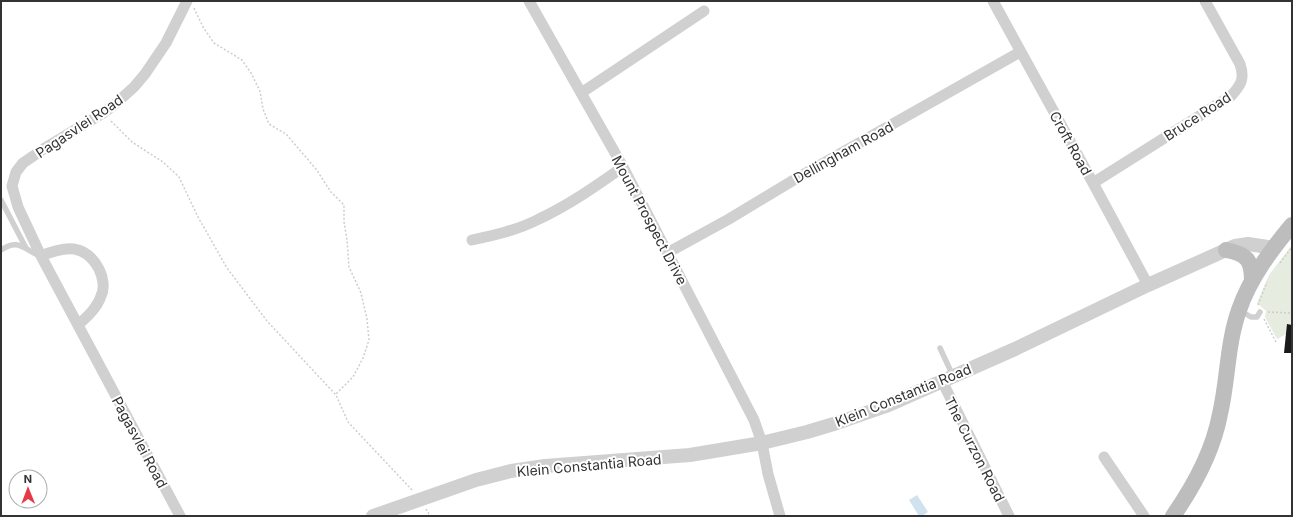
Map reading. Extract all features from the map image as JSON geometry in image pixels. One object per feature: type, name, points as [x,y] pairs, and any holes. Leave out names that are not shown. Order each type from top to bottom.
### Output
[{"type":"main road","points":[[1173,516],[1182,504],[1202,466],[1216,430],[1221,414],[1232,332],[1239,310],[1259,282],[1292,225]]},
{"type":"main road","points":[[1226,250],[1234,251],[1246,257],[1259,282]]},
{"type":"street","points":[[531,4],[542,1]]},
{"type":"street","name":"Croft Road","points":[[993,1],[1148,285]]},
{"type":"street","name":"Bruce Road","points":[[1093,183],[1231,96],[1238,87],[1242,80],[1240,64],[1205,1]]},
{"type":"street","name":"Pagasvlei Road","points":[[180,516],[41,256],[18,207],[12,186],[16,172],[23,163],[103,113],[123,97],[145,74],[190,4]]},
{"type":"street","name":"Mount Prospect Drive","points":[[531,4],[623,167],[754,420],[762,443],[768,474],[780,516]]},
{"type":"street","points":[[581,93],[704,11]]},
{"type":"street","name":"Dellingham Road","points":[[667,253],[1020,52]]},
{"type":"street","points":[[472,240],[517,228],[539,220],[564,206],[623,167]]},
{"type":"street","name":"Klein Constantia Road","points":[[373,516],[476,480],[520,470],[545,466],[690,455],[762,443],[807,432],[862,414],[948,379],[1235,246],[1248,244],[1273,257]]},
{"type":"street","points":[[41,256],[63,249],[79,250],[87,253],[94,260],[100,271],[103,285],[101,297],[93,311],[78,325]]},
{"type":"street","name":"The Curzon Road","points":[[948,379],[1009,516]]},
{"type":"street","points":[[1104,457],[1144,516]]},
{"type":"lane","points":[[1,200],[26,248]]},
{"type":"lane","points":[[1,250],[12,244],[19,245],[41,256]]},
{"type":"lane","points":[[1239,310],[1254,317],[1257,317],[1260,312]]},
{"type":"lane","points":[[940,348],[948,379]]},
{"type":"path","points":[[190,4],[214,42],[242,60],[251,73],[260,91],[263,108],[269,124],[286,134],[316,169],[331,192],[344,205],[344,222],[349,267],[361,294],[370,340],[353,377],[336,395]]},
{"type":"path","points":[[103,113],[132,142],[163,162],[179,177],[198,217],[227,268],[267,321],[336,395],[348,422],[421,499],[430,516]]},
{"type":"path","points":[[1273,257],[1292,247]]},
{"type":"path","points":[[1259,282],[1258,305],[1260,312],[1276,342]]},
{"type":"path","points":[[1260,312],[1292,312]]},
{"type":"shaded area","points":[[1292,245],[1292,331],[1277,339],[1265,317],[1266,311],[1257,303],[1269,275]]},
{"type":"water","points":[[917,495],[928,512],[922,516],[919,516],[909,500]]},
{"type":"building","points":[[1287,324],[1292,325],[1292,353],[1284,353]]}]
